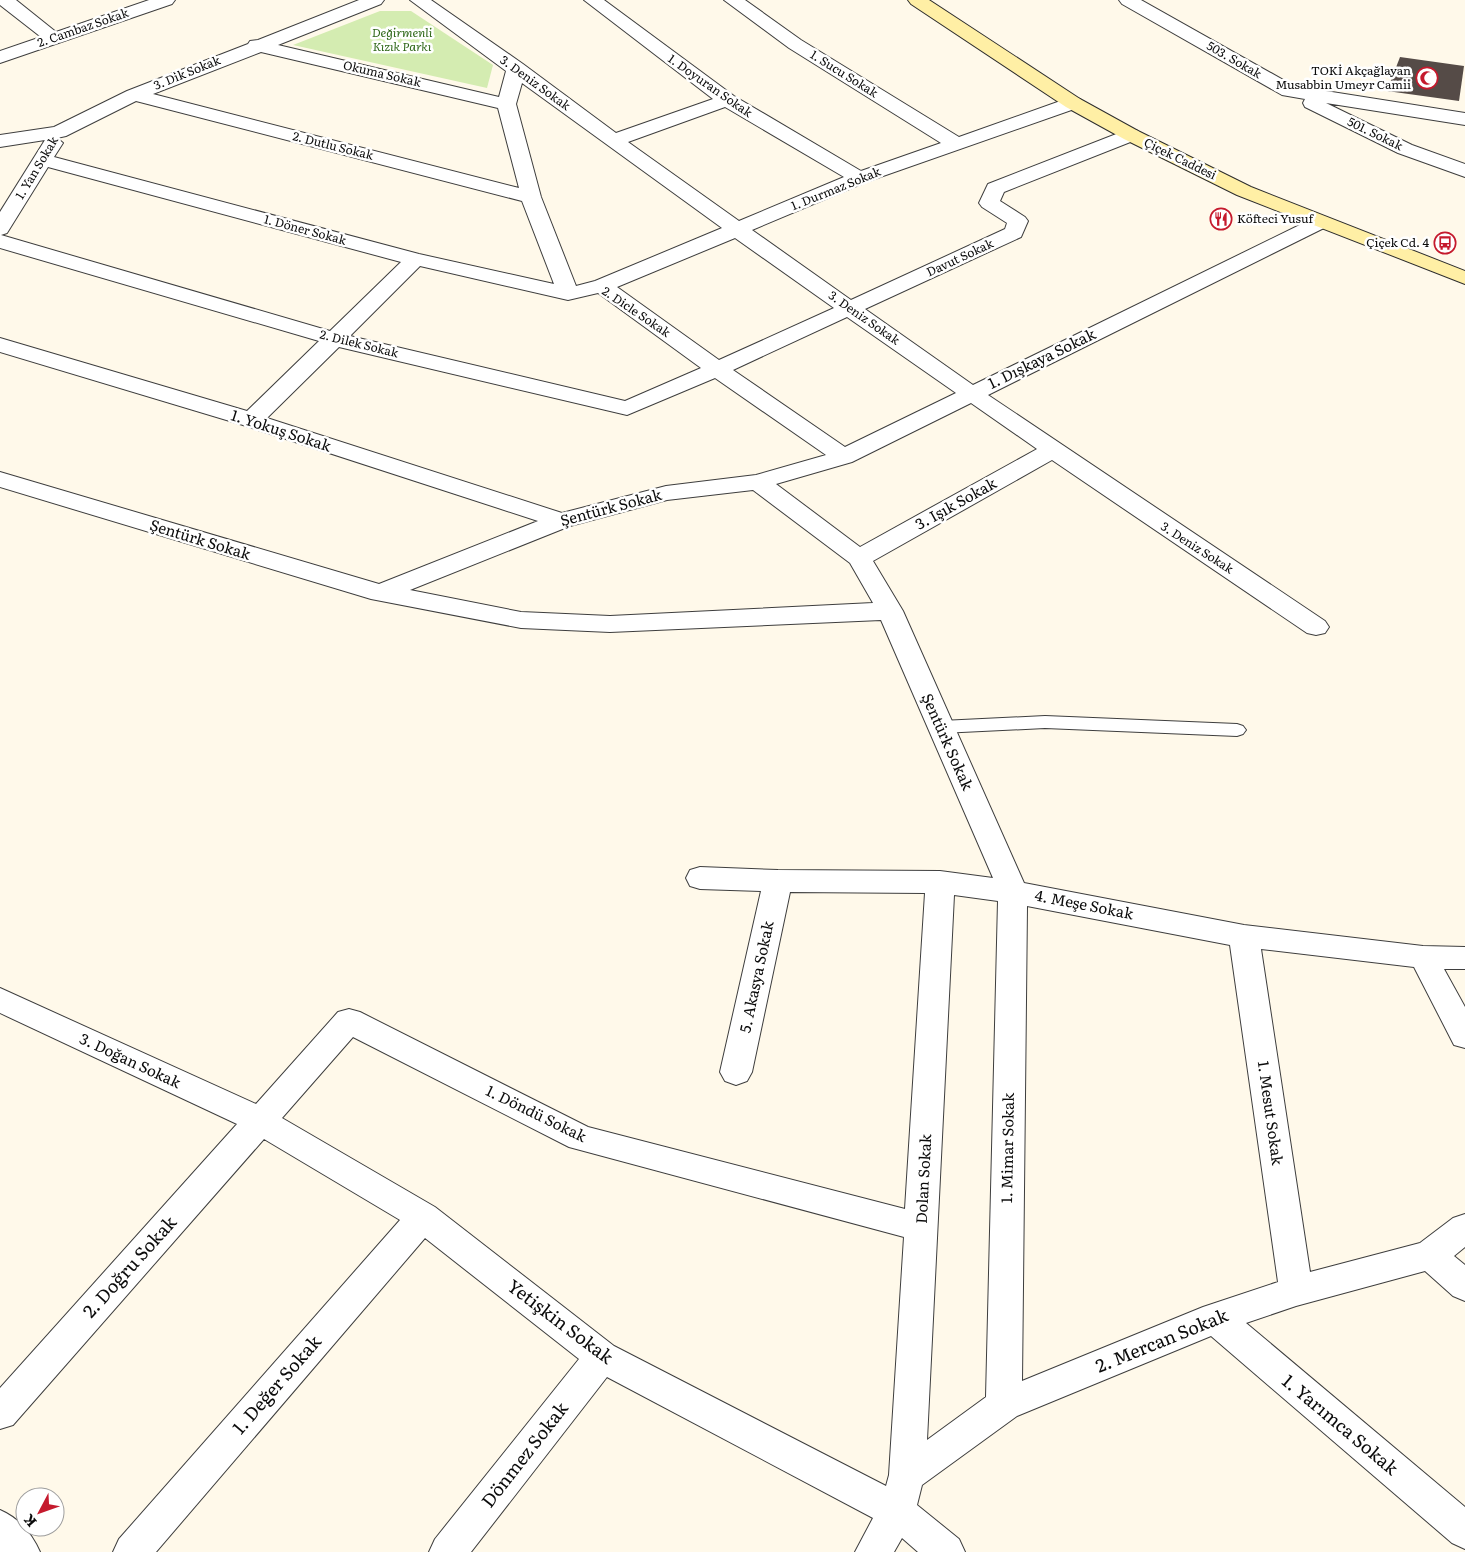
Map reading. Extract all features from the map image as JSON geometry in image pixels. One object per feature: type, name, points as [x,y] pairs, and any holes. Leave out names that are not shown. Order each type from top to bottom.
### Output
[{"type":"main road","name":"Çiçek Caddesi","points":[[916,0],[1073,103],[1131,135],[1244,191],[1465,278]]},
{"type":"street","points":[[5,0],[53,38]]},
{"type":"street","name":"2. Cambaz Sokak","points":[[0,56],[166,0]]},
{"type":"street","name":"3. Dik Sokak","points":[[0,142],[59,132],[134,95],[256,45],[375,0]]},
{"type":"street","name":"3. Deniz Sokak","points":[[419,0],[516,68],[613,141],[971,394],[1153,519],[1316,627]]},
{"type":"street","name":"1. Doyuran Sokak","points":[[594,0],[727,100],[859,178]]},
{"type":"street","name":"1. Sucu Sokak","points":[[733,0],[795,44],[957,144]]},
{"type":"street","name":"503. Sokak","points":[[1128,0],[1288,91],[1465,119]]},
{"type":"street","name":"Okuma Sokak","points":[[256,45],[507,104]]},
{"type":"street","points":[[516,68],[507,104],[531,197],[568,294]]},
{"type":"street","name":"501. Sokak","points":[[1288,91],[1405,149],[1465,171]]},
{"type":"street","name":"2. Dutlu Sokak","points":[[134,95],[531,197]]},
{"type":"street","points":[[613,141],[727,100]]},
{"type":"street","name":"1. Durmaz Sokak","points":[[602,286],[859,178],[1073,103]]},
{"type":"street","name":"1. Yan Sokak","points":[[0,230],[44,160],[59,132]]},
{"type":"street","name":"Davut Sokak","points":[[717,370],[1014,233],[1018,222],[989,203],[995,188],[1131,135]]},
{"type":"street","name":"1. Döner Sokak","points":[[44,160],[416,260],[568,294]]},
{"type":"street","name":"1. Dışkaya Sokak","points":[[758,482],[844,457],[1321,222]]},
{"type":"street","name":"2. Dilek Sokak","points":[[0,241],[335,339],[627,408],[717,370]]},
{"type":"street","points":[[251,420],[416,260]]},
{"type":"street","name":"2. Dicle Sokak","points":[[568,294],[602,286],[717,370],[844,457]]},
{"type":"street","name":"1. Yokuş Sokak","points":[[0,346],[251,420],[560,522]]},
{"type":"street","name":"3. Işık Sokak","points":[[859,558],[1053,450]]},
{"type":"street","name":"Şentürk Sokak","points":[[0,479],[380,593],[560,522],[666,493],[758,482],[859,558],[890,611],[1012,892]]},
{"type":"street","points":[[380,593],[521,620],[610,624],[890,611]]},
{"type":"street","name":"4. Meşe Sokak","points":[[700,878],[778,881],[940,882],[1012,892],[1244,936],[1423,957],[1465,958]]},
{"type":"street","name":"5. Akasya Sokak","points":[[736,1072],[778,881]]},
{"type":"street","name":"Dolan Sokak","points":[[907,1475],[940,882]]},
{"type":"street","name":"1. Mimar Sokak","points":[[1004,1405],[1012,892]]},
{"type":"street","name":"1. Mesut Sokak","points":[[1244,936],[1296,1291]]},
{"type":"street","points":[[1423,957],[1465,1036]]},
{"type":"street","name":"3. Doğan Sokak","points":[[0,1000],[261,1121]]},
{"type":"street","name":"1. Döndü Sokak","points":[[261,1121],[349,1021],[580,1138],[922,1228]]},
{"type":"street","name":"Yetişkin Sokak","points":[[261,1121],[423,1217],[602,1357],[897,1511],[946,1552]]},
{"type":"street","name":"2. Doğru Sokak","points":[[0,1414],[261,1121]]},
{"type":"street","name":"1. Değer Sokak","points":[[132,1552],[423,1217]]},
{"type":"street","name":"2. Mercan Sokak","points":[[907,1475],[1004,1405],[1215,1318],[1296,1291],[1430,1255],[1465,1228]]},
{"type":"street","points":[[1430,1255],[1465,1286]]},
{"type":"street","name":"1. Yarımca Sokak","points":[[1215,1318],[1465,1531]]},
{"type":"street","name":"Dönmez Sokak","points":[[448,1552],[602,1357]]},
{"type":"street","points":[[874,1552],[897,1511],[907,1475]]},
{"type":"street","points":[[0,1528],[21,1552]]},
{"type":"lane","points":[[941,727],[1045,722],[1237,730]]},
{"type":"green space","name":"Değirmenli Kızık Parkı","points":[[380,11],[411,11],[493,65],[487,88],[293,45]]},
{"type":"building","name":"TOKİ Akçağlayan Musabbin Umeyr Camii","points":[[1400,57],[1464,66],[1459,101],[1387,91]]},
{"type":"place","name":"TOKİ Akçağlayan Musabbin Umeyr Camii","points":[[1427,78]]},
{"type":"place","name":"Köfteci Yusuf","points":[[1221,219]]},
{"type":"place","name":"Çiçek Cd. 4","points":[[1445,243]]}]
